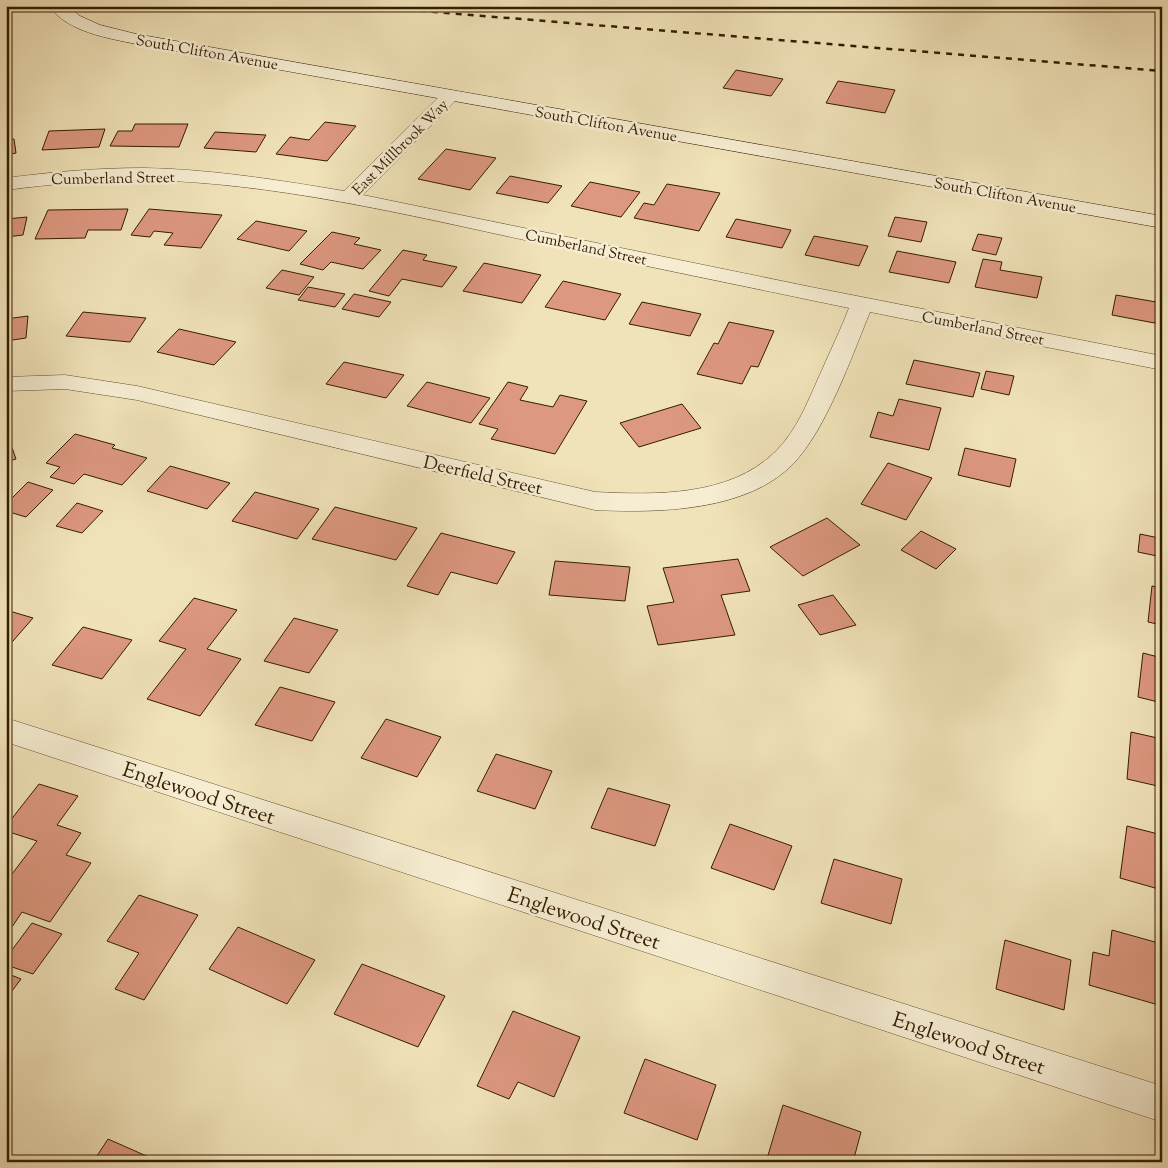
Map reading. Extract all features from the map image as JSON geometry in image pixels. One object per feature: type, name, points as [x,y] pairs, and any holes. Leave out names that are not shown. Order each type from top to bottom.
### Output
[{"type":"street","name":"South Clifton Avenue","points":[[57,6],[80,23],[106,32],[450,96],[1162,222]]},
{"type":"street","name":"East Millbrook Way","points":[[349,198],[450,96]]},
{"type":"street","name":"Cumberland Street","points":[[6,184],[82,177],[163,175],[262,185],[349,198],[862,304],[1162,363]]},
{"type":"street","name":"Deerfield Street","points":[[6,384],[65,382],[137,393],[595,501],[633,504],[670,502],[704,496],[735,487],[763,474],[783,459],[817,409],[862,304]]},
{"type":"street","name":"Englewood Street","points":[[6,730],[1162,1104]]},
{"type":"building","points":[[736,70],[783,79],[771,96],[723,88]]},
{"type":"building","points":[[838,81],[895,90],[885,113],[826,103]]},
{"type":"building","points":[[325,122],[356,126],[327,161],[276,154],[290,137],[309,140]]},
{"type":"building","points":[[135,124],[188,124],[179,147],[110,146],[118,131],[132,131]]},
{"type":"building","points":[[105,129],[99,147],[42,150],[49,131]]},
{"type":"building","points":[[215,132],[266,135],[256,152],[204,148]]},
{"type":"building","points":[[14,139],[16,153],[6,155],[6,140]]},
{"type":"building","points":[[446,149],[496,158],[470,190],[418,179]]},
{"type":"building","points":[[510,176],[562,186],[548,203],[496,193]]},
{"type":"building","points":[[590,182],[640,192],[621,217],[571,206]]},
{"type":"building","points":[[667,184],[720,193],[699,231],[634,218],[644,203],[654,205]]},
{"type":"building","points":[[128,209],[121,230],[88,230],[85,238],[35,239],[48,210]]},
{"type":"building","points":[[149,209],[222,215],[201,248],[164,245],[173,233],[154,231],[150,237],[131,235]]},
{"type":"building","points":[[27,217],[23,235],[6,237],[6,219]]},
{"type":"building","points":[[895,217],[927,222],[921,242],[888,236]]},
{"type":"building","points":[[736,219],[791,230],[782,248],[726,237]]},
{"type":"building","points":[[256,221],[307,231],[289,251],[237,239]]},
{"type":"building","points":[[332,232],[360,238],[354,244],[381,250],[363,269],[331,262],[323,270],[300,264]]},
{"type":"building","points":[[978,234],[1002,238],[996,255],[972,250]]},
{"type":"building","points":[[814,236],[868,246],[859,266],[805,255]]},
{"type":"building","points":[[403,250],[427,255],[423,260],[457,267],[442,287],[402,279],[389,296],[369,291]]},
{"type":"building","points":[[897,251],[956,262],[949,283],[889,272]]},
{"type":"building","points":[[983,259],[1002,262],[1000,270],[1042,277],[1037,298],[975,287]]},
{"type":"building","points":[[484,263],[541,275],[522,303],[463,291]]},
{"type":"building","points":[[282,270],[314,277],[299,295],[266,288]]},
{"type":"building","points":[[563,281],[621,294],[605,320],[545,307]]},
{"type":"building","points":[[308,287],[345,294],[335,307],[298,300]]},
{"type":"building","points":[[354,294],[391,302],[379,317],[342,309]]},
{"type":"building","points":[[1116,295],[1162,303],[1160,324],[1112,315]]},
{"type":"building","points":[[642,302],[701,314],[690,336],[629,324]]},
{"type":"building","points":[[83,312],[146,318],[130,342],[66,336]]},
{"type":"building","points":[[28,316],[26,338],[6,341],[6,319]]},
{"type":"building","points":[[729,322],[774,331],[758,367],[751,366],[742,384],[697,374],[714,343],[718,344]]},
{"type":"building","points":[[179,329],[236,342],[214,365],[157,352]]},
{"type":"building","points":[[914,360],[980,373],[973,397],[906,384]]},
{"type":"building","points":[[344,362],[404,375],[386,398],[326,384]]},
{"type":"building","points":[[986,371],[1014,376],[1009,395],[981,389]]},
{"type":"building","points":[[427,382],[490,398],[471,423],[407,406]]},
{"type":"building","points":[[508,382],[528,387],[520,400],[553,407],[560,395],[587,401],[555,454],[491,439],[498,429],[479,424]]},
{"type":"building","points":[[899,399],[941,408],[929,450],[870,437],[878,412],[893,416]]},
{"type":"building","points":[[682,404],[701,428],[639,447],[620,423]]},
{"type":"building","points":[[6,434],[16,459],[6,462]]},
{"type":"building","points":[[75,434],[115,445],[112,448],[147,458],[122,485],[84,474],[74,484],[50,477],[60,467],[46,463]]},
{"type":"building","points":[[965,448],[1016,459],[1010,487],[958,475]]},
{"type":"building","points":[[888,463],[932,478],[906,520],[861,504]]},
{"type":"building","points":[[170,466],[230,483],[207,509],[147,491]]},
{"type":"building","points":[[28,482],[53,490],[26,517],[6,511],[6,504]]},
{"type":"building","points":[[255,492],[319,509],[297,539],[232,521]]},
{"type":"building","points":[[77,503],[103,511],[82,533],[56,526]]},
{"type":"building","points":[[335,507],[417,528],[396,560],[312,539]]},
{"type":"building","points":[[827,518],[860,545],[803,576],[770,547]]},
{"type":"building","points":[[1161,522],[1162,557],[1138,552],[1140,534],[1159,538]]},
{"type":"building","points":[[921,531],[956,549],[936,569],[901,550]]},
{"type":"building","points":[[441,533],[515,552],[497,584],[451,572],[438,595],[407,586]]},
{"type":"building","points":[[738,559],[750,591],[721,595],[735,635],[658,645],[647,606],[674,602],[663,568]]},
{"type":"building","points":[[555,561],[630,567],[625,601],[549,595]]},
{"type":"building","points":[[1152,586],[1162,588],[1162,625],[1148,622]]},
{"type":"building","points":[[833,595],[856,625],[820,635],[798,605]]},
{"type":"building","points":[[194,598],[237,610],[207,649],[241,659],[200,716],[147,699],[186,649],[159,641]]},
{"type":"building","points":[[6,610],[33,618],[6,649]]},
{"type":"building","points":[[294,618],[338,630],[309,673],[264,661]]},
{"type":"building","points":[[83,627],[132,640],[102,679],[52,665]]},
{"type":"building","points":[[1143,653],[1162,658],[1162,703],[1138,697]]},
{"type":"building","points":[[280,687],[335,702],[312,741],[255,725]]},
{"type":"building","points":[[386,719],[441,737],[417,777],[361,758]]},
{"type":"building","points":[[1131,732],[1162,739],[1162,787],[1127,779]]},
{"type":"building","points":[[496,754],[552,771],[535,809],[477,791]]},
{"type":"building","points":[[39,784],[78,796],[57,825],[81,833],[66,855],[91,863],[50,922],[22,912],[12,927],[6,925],[6,882],[37,841],[6,831],[6,826]]},
{"type":"building","points":[[608,788],[670,805],[655,846],[591,828]]},
{"type":"building","points":[[730,824],[792,846],[774,890],[711,868]]},
{"type":"building","points":[[1127,826],[1162,835],[1162,890],[1120,878]]},
{"type":"building","points":[[834,859],[902,879],[891,924],[821,903]]},
{"type":"building","points":[[139,895],[198,915],[144,1000],[115,989],[139,953],[107,941]]},
{"type":"building","points":[[32,923],[62,934],[33,974],[6,965],[6,958]]},
{"type":"building","points":[[238,927],[315,960],[287,1004],[209,969]]},
{"type":"building","points":[[1112,930],[1162,944],[1162,1006],[1089,985],[1093,952],[1109,956]]},
{"type":"building","points":[[1005,940],[1071,960],[1064,1010],[996,989]]},
{"type":"building","points":[[362,964],[445,996],[418,1047],[334,1014]]},
{"type":"building","points":[[6,973],[21,979],[6,999]]},
{"type":"building","points":[[513,1011],[580,1037],[554,1097],[518,1082],[509,1099],[477,1086]]},
{"type":"building","points":[[645,1059],[716,1085],[697,1140],[624,1113]]},
{"type":"building","points":[[783,1105],[861,1132],[853,1162],[766,1162]]},
{"type":"building","points":[[108,1139],[160,1162],[93,1162]]},
{"type":"railway","points":[[360,6],[1162,71]]}]
